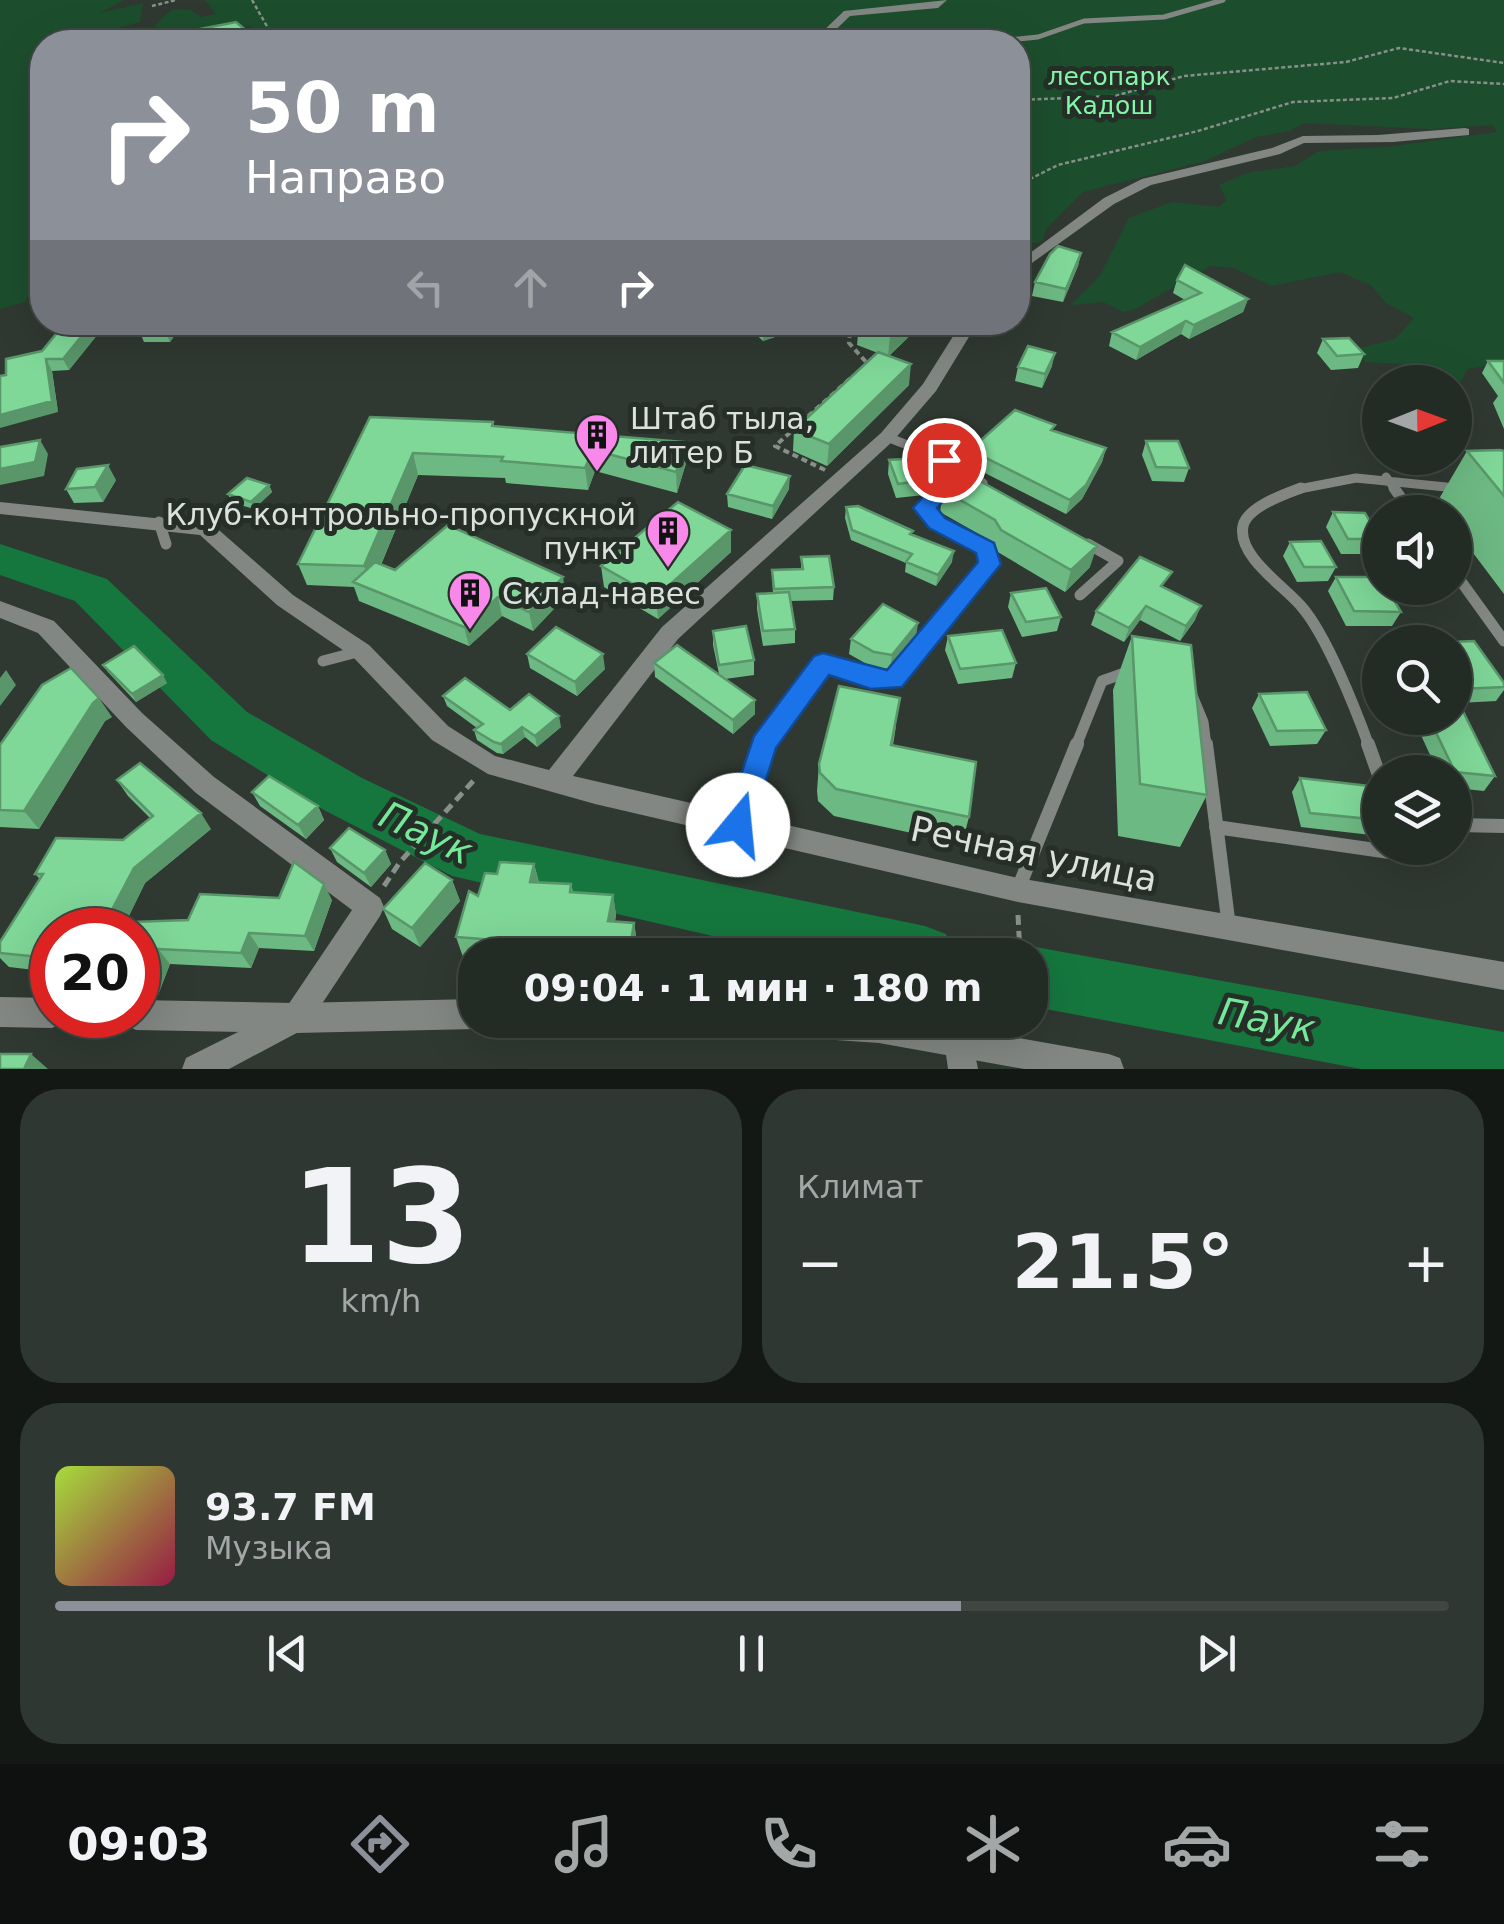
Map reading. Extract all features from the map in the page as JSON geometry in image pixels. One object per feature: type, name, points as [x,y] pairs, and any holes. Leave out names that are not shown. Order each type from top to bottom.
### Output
[{"type":"street","points":[[830,30],[847,12],[938,5],[942,0]]},
{"type":"street","points":[[1030,259],[1109,201],[1147,182],[1238,157],[1276,151],[1290,141],[1464,132]]},
{"type":"street","points":[[554,782],[670,634],[887,437],[930,387],[962,335]]},
{"type":"street","name":"Речная улица","points":[[0,508],[205,528],[284,600],[361,651],[440,733],[488,764],[1018,890],[1504,976]]},
{"type":"street","points":[[0,608],[46,627],[134,720],[205,785],[370,906],[296,1018],[197,1069]]},
{"type":"street","points":[[0,1012],[30,1013]]},
{"type":"street","points":[[160,1015],[296,1018],[458,1014]]},
{"type":"street","points":[[909,1038],[960,1055],[1109,1069]]},
{"type":"lane","points":[[1030,37],[1084,21],[1164,17],[1223,0]]},
{"type":"lane","points":[[887,437],[944,460],[992,488]]},
{"type":"lane","points":[[738,825],[764,744],[823,663],[871,679],[893,680],[990,564],[986,549],[937,523],[924,508],[952,478],[944,460]]},
{"type":"lane","points":[[1372,755],[1359,718],[1308,614],[1298,599],[1267,573],[1243,534],[1243,525],[1274,499],[1319,480],[1362,474],[1476,494]]},
{"type":"lane","points":[[1386,477],[1399,495]]},
{"type":"lane","points":[[159,521],[166,544]]},
{"type":"lane","points":[[1070,534],[1118,561],[1080,596]]},
{"type":"lane","points":[[1472,597],[1504,641]]},
{"type":"lane","points":[[323,662],[361,651]]},
{"type":"lane","points":[[1018,890],[1102,681],[1118,672],[1142,668]]},
{"type":"lane","points":[[1182,682],[1196,700],[1202,722],[1229,928]]},
{"type":"lane","points":[[1472,825],[1504,826]]},
{"type":"lane","points":[[1216,827],[1362,848]]},
{"type":"path","points":[[152,6],[176,0]]},
{"type":"path","points":[[252,0],[269,30]]},
{"type":"path","points":[[1030,100],[1115,96],[1184,76],[1346,62],[1399,48],[1504,63]]},
{"type":"path","points":[[1030,179],[1058,165],[1198,131],[1293,102],[1393,98],[1450,80],[1504,84]]},
{"type":"path","points":[[843,478],[774,446],[868,362],[849,343],[850,335]]},
{"type":"path","points":[[370,906],[400,862],[488,764]]},
{"type":"path","points":[[1018,890],[1019,938]]},
{"type":"green space","points":[[0,0],[124,0],[100,13],[143,3],[140,22],[111,30],[30,30],[30,291],[25,302],[0,309]]},
{"type":"green space","name":"лесопарк Кадош","points":[[205,0],[1504,0],[1504,363],[1472,368],[1472,365],[1365,362],[1357,349],[1395,339],[1414,318],[1386,303],[1371,285],[1340,272],[1271,286],[1234,268],[1211,266],[1135,309],[1124,312],[1103,302],[1071,305],[1099,277],[1129,218],[1172,202],[1219,207],[1227,200],[1219,185],[1247,173],[1295,166],[1319,151],[1387,147],[1497,132],[1492,125],[1431,129],[1304,123],[1290,131],[1256,137],[1205,161],[1083,192],[1046,229],[1043,241],[1030,244],[1030,30],[252,30],[251,26],[161,30],[154,26],[172,9],[191,10],[201,17],[216,14]]},
{"type":"building","points":[[236,22],[246,30],[201,30]]},
{"type":"building","points":[[1058,246],[1081,253],[1066,289],[1035,282]]},
{"type":"building","points":[[1185,265],[1248,299],[1194,325],[1186,321],[1140,347],[1112,332],[1201,293],[1177,280]]},
{"type":"building","points":[[55,335],[82,335],[63,359],[46,359],[52,401],[0,415],[0,376],[6,375],[6,359],[42,351]]},
{"type":"building","points":[[1349,338],[1364,354],[1337,356],[1323,339]]},
{"type":"building","points":[[1028,346],[1055,353],[1045,374],[1018,367]]},
{"type":"building","points":[[878,352],[911,364],[829,444],[794,430]]},
{"type":"building","points":[[1488,361],[1504,361],[1504,383]]},
{"type":"building","points":[[1015,410],[1055,425],[1051,430],[1106,448],[1086,485],[1070,500],[970,450]]},
{"type":"building","points":[[370,417],[493,422],[492,426],[685,442],[676,472],[593,450],[585,468],[501,461],[503,457],[413,453],[364,566],[298,564]]},
{"type":"building","points":[[40,440],[35,462],[0,469],[0,447]]},
{"type":"building","points":[[1146,441],[1178,441],[1189,468],[1156,467]]},
{"type":"building","points":[[1472,451],[1504,451],[1504,496],[1472,457]]},
{"type":"building","points":[[917,458],[926,480],[898,484],[889,460]]},
{"type":"building","points":[[108,465],[95,487],[66,489],[77,469]]},
{"type":"building","points":[[745,465],[790,476],[773,506],[727,494]]},
{"type":"building","points":[[969,475],[1097,546],[1071,570],[1001,530],[995,520],[943,490]]},
{"type":"building","points":[[247,478],[269,485],[251,502],[228,494]]},
{"type":"building","points":[[678,502],[731,530],[656,597],[601,566]]},
{"type":"building","points":[[858,506],[913,531],[910,534],[954,551],[938,575],[906,562],[912,554],[852,530],[846,507]]},
{"type":"building","points":[[1333,512],[1362,513],[1362,539],[1348,539]]},
{"type":"building","points":[[448,525],[563,577],[529,612],[498,597],[464,627],[353,582],[375,562],[395,570]]},
{"type":"building","points":[[1321,541],[1336,567],[1304,567],[1290,542]]},
{"type":"building","points":[[829,556],[834,587],[774,589],[772,570],[803,569],[801,557]]},
{"type":"building","points":[[1140,557],[1172,572],[1161,586],[1201,606],[1186,626],[1146,606],[1129,628],[1096,611]]},
{"type":"building","points":[[1336,577],[1362,577],[1362,605],[1397,605],[1401,612],[1354,611]]},
{"type":"building","points":[[1046,588],[1061,617],[1026,622],[1011,593]]},
{"type":"building","points":[[789,592],[795,629],[763,631],[757,594]]},
{"type":"building","points":[[883,604],[918,623],[892,655],[874,652],[851,639]]},
{"type":"building","points":[[746,626],[754,660],[719,665],[713,631]]},
{"type":"building","points":[[556,627],[603,654],[575,682],[527,654]]},
{"type":"building","points":[[1002,630],[1016,663],[960,669],[948,636]]},
{"type":"building","points":[[1132,636],[1191,645],[1207,795],[1140,784]]},
{"type":"building","points":[[1472,641],[1504,683],[1504,687],[1472,688]]},
{"type":"building","points":[[677,645],[755,700],[733,720],[654,663]]},
{"type":"building","points":[[134,646],[163,675],[132,694],[103,665]]},
{"type":"building","points":[[71,668],[99,698],[24,811],[0,810],[0,745],[42,685]]},
{"type":"building","points":[[465,678],[510,710],[529,694],[559,716],[535,736],[522,727],[501,744],[494,742],[474,730],[483,724],[443,696]]},
{"type":"building","points":[[839,686],[900,698],[891,745],[976,762],[969,817],[836,789],[820,773]]},
{"type":"building","points":[[1307,692],[1326,730],[1277,731],[1259,694]]},
{"type":"building","points":[[1472,729],[1495,776],[1472,774],[1472,755],[1447,755],[1437,735],[1472,735]]},
{"type":"building","points":[[140,763],[201,813],[134,868],[113,908],[30,908],[30,956],[0,953],[0,942],[43,874],[35,874],[56,838],[123,840],[153,816],[117,780]]},
{"type":"building","points":[[269,776],[318,806],[298,825],[252,792]]},
{"type":"building","points":[[1300,778],[1362,785],[1362,818],[1310,813]]},
{"type":"building","points":[[349,828],[385,850],[364,873],[330,848]]},
{"type":"building","points":[[294,862],[324,884],[305,936],[249,933],[241,953],[160,949],[160,921],[188,920],[200,894],[279,898]]},
{"type":"building","points":[[500,862],[534,864],[530,882],[571,884],[570,892],[613,895],[608,921],[634,923],[632,938],[456,937],[469,891],[478,896],[485,873],[497,874]]},
{"type":"building","points":[[425,863],[452,880],[412,928],[383,909]]},
{"type":"building","points":[[0,1054],[31,1054],[24,1069],[0,1069]]},
{"type":"waterway","name":"Паук","points":[[0,559],[91,590],[229,726],[343,794],[472,858],[846,938]]},
{"type":"waterway","name":"Паук","points":[[1048,979],[1504,1064]]},
{"type":"place","name":"Штаб тыла, литер Б","points":[[597,473]]},
{"type":"place","name":"Клуб-контрольно-пропускной пункт","points":[[668,569]]},
{"type":"place","name":"Склад-навес","points":[[470,631]]},
{"type":"route","points":[[738,825],[764,744],[823,663],[871,679],[893,680],[990,564],[986,549],[937,523],[924,508],[952,478],[944,460]]}]
